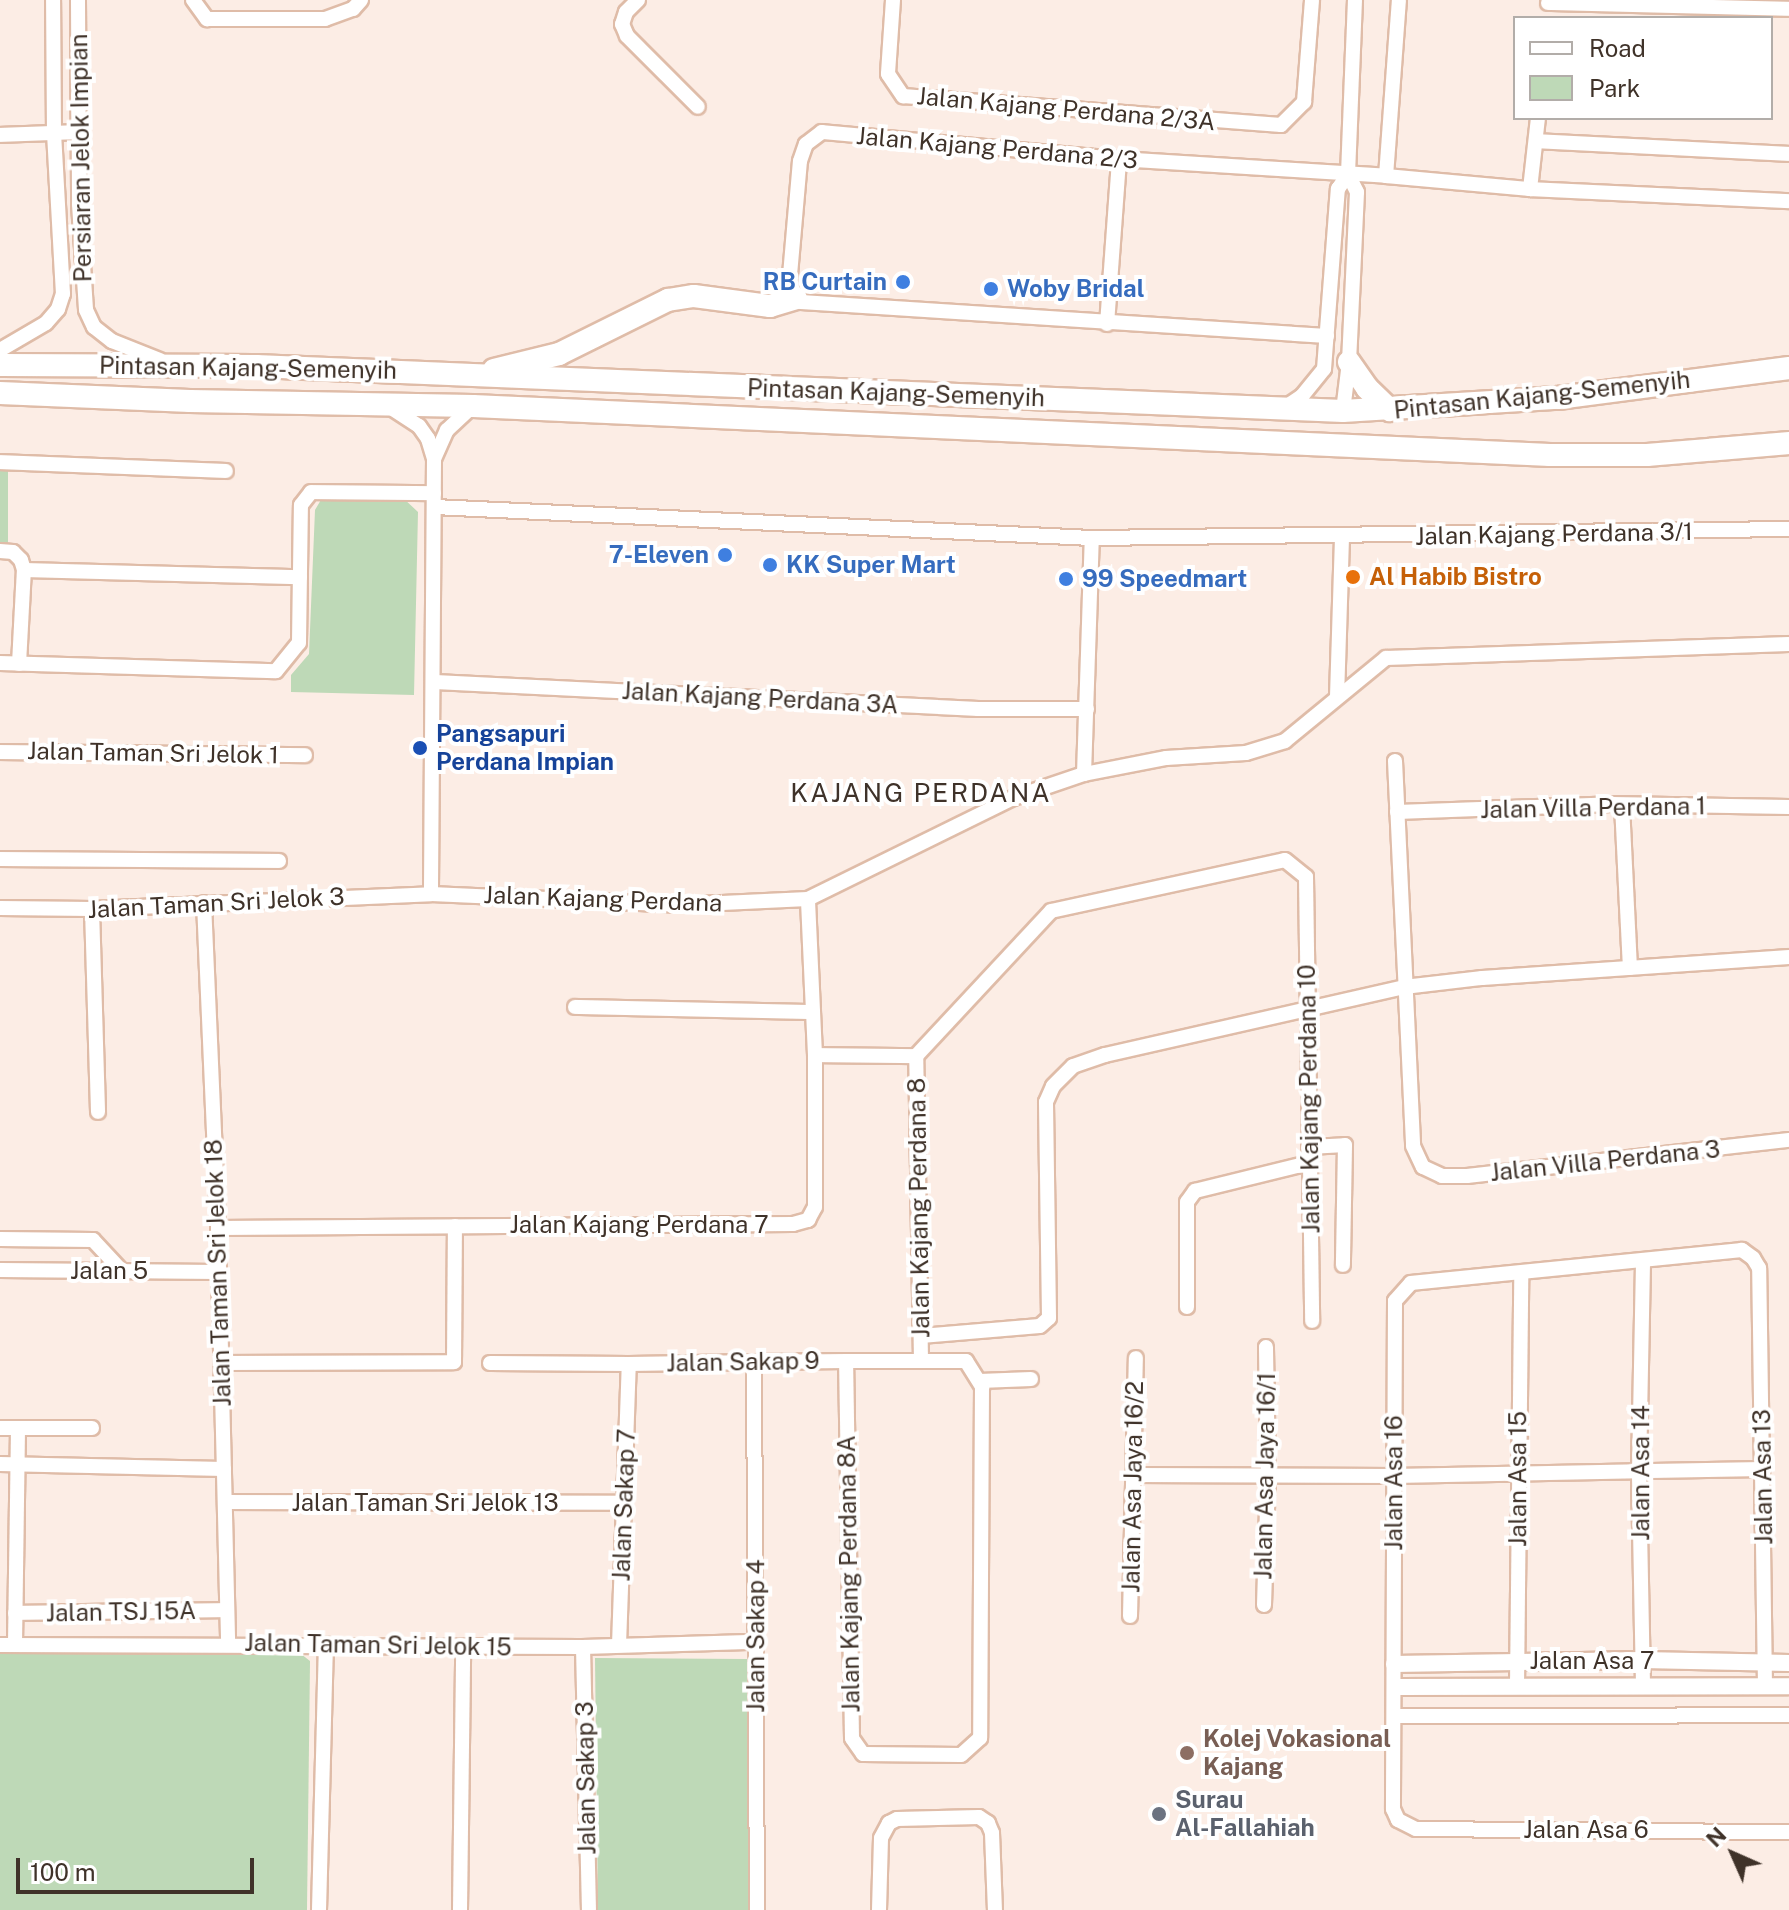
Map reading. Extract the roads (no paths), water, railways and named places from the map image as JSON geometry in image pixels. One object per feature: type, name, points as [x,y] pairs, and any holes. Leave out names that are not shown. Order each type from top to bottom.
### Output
[{"type":"highway","points":[[478,375],[559,354],[668,300],[694,296],[770,306],[796,298]]},
{"type":"highway","points":[[1349,362],[1367,388],[1390,410]]},
{"type":"highway","name":"Pintasan Kajang-Semenyih","points":[[0,365],[167,363],[1343,411],[1558,398],[1789,368]]},
{"type":"highway","name":"Pintasan Kajang-Semenyih","points":[[0,393],[473,406],[1550,455],[1647,455],[1789,443]]},
{"type":"street","name":"Persiaran Jelok Impian","points":[[0,350],[46,323],[58,309],[63,294],[54,134],[53,0]]},
{"type":"street","name":"Persiaran Jelok Impian","points":[[78,0],[79,132],[86,310],[94,327],[112,341],[167,363]]},
{"type":"street","points":[[193,0],[207,19],[325,19],[353,9],[361,0]]},
{"type":"street","points":[[638,0],[626,12],[622,24],[627,36],[698,107]]},
{"type":"street","name":"Jalan Kajang Perdana 2/3A","points":[[893,0],[888,74],[903,96],[1281,125],[1304,102],[1312,0]]},
{"type":"street","points":[[1343,411],[1349,362],[1357,192],[1348,174],[1355,0]]},
{"type":"street","points":[[1386,176],[1399,0]]},
{"type":"street","points":[[1547,7],[1789,9]]},
{"type":"street","points":[[1530,189],[1538,120]]},
{"type":"street","points":[[0,135],[79,132]]},
{"type":"street","name":"Jalan Kajang Perdana 2/3","points":[[796,298],[790,275],[800,161],[806,144],[822,132],[1119,159],[1386,176],[1530,189],[1789,201]]},
{"type":"street","points":[[1536,141],[1789,154]]},
{"type":"street","points":[[1107,324],[1119,159]]},
{"type":"street","points":[[1281,410],[1314,384],[1324,369],[1338,189],[1348,174]]},
{"type":"street","points":[[796,298],[801,302],[1107,324],[1327,336]]},
{"type":"street","points":[[384,404],[419,426],[434,459]]},
{"type":"street","points":[[431,894],[435,682],[434,459],[447,430],[473,406]]},
{"type":"street","points":[[0,462],[226,471]]},
{"type":"street","name":"Jalan Kajang Perdana 3/1","points":[[300,577],[301,505],[311,492],[1092,538],[1342,538],[1789,529]]},
{"type":"street","points":[[1084,774],[1092,538]]},
{"type":"street","points":[[1337,697],[1342,538]]},
{"type":"street","points":[[0,551],[13,552],[21,560],[24,570],[19,664]]},
{"type":"street","points":[[0,663],[276,671],[299,643],[300,577],[24,570]]},
{"type":"street","name":"Jalan Kajang Perdana","points":[[431,894],[679,905],[808,899],[1013,798],[1084,774],[1166,758],[1246,753],[1285,741],[1386,658],[1789,644]]},
{"type":"street","name":"Jalan Kajang Perdana 3A","points":[[435,682],[978,709],[1087,709]]},
{"type":"street","name":"Jalan Taman Sri Jelok 1","points":[[0,752],[305,755]]},
{"type":"street","points":[[1395,761],[1404,987]]},
{"type":"street","points":[[1622,805],[1630,968]]},
{"type":"street","name":"Jalan Villa Perdana 1","points":[[1397,812],[1622,805],[1789,807]]},
{"type":"street","name":"Jalan Taman Sri Jelok 3","points":[[0,859],[279,861]]},
{"type":"street","name":"Jalan Kajang Perdana 8","points":[[921,1361],[916,1056],[1051,911],[1285,860],[1306,877]]},
{"type":"street","name":"Jalan Kajang Perdana 10","points":[[1306,877],[1312,1321]]},
{"type":"street","name":"Jalan Taman Sri Jelok 3","points":[[0,908],[92,909],[431,894]]},
{"type":"street","points":[[808,899],[815,1055]]},
{"type":"street","name":"Jalan Taman Sri Jelok 18","points":[[204,903],[218,1228],[228,1643]]},
{"type":"street","points":[[92,909],[98,1112]]},
{"type":"street","points":[[921,1336],[1040,1326],[1049,1318],[1046,1102],[1053,1086],[1073,1066],[1105,1055],[1404,987],[1789,957]]},
{"type":"street","name":"Jalan Villa Perdana 3","points":[[1404,987],[1413,1146],[1423,1167],[1442,1176],[1467,1176],[1789,1140]]},
{"type":"street","points":[[575,1007],[813,1012]]},
{"type":"street","name":"Jalan Kajang Perdana 8","points":[[815,1055],[916,1056]]},
{"type":"street","name":"Jalan Kajang Perdana 7","points":[[218,1228],[793,1224],[808,1220],[815,1207],[815,1055]]},
{"type":"street","points":[[1309,1147],[1345,1145],[1343,1265]]},
{"type":"street","points":[[1187,1307],[1187,1202],[1195,1191],[1309,1163]]},
{"type":"street","points":[[221,1363],[454,1362],[455,1226]]},
{"type":"street","points":[[0,1239],[93,1240],[121,1270]]},
{"type":"street","name":"Jalan Asa 13","points":[[1643,1261],[1742,1250],[1753,1258],[1759,1268],[1765,1686]]},
{"type":"street","points":[[1521,1273],[1643,1261]]},
{"type":"street","name":"Jalan Asa 14","points":[[1643,1261],[1639,1471],[1643,1685]]},
{"type":"street","name":"Jalan 5","points":[[0,1270],[218,1272]]},
{"type":"street","name":"Jalan Asa 16","points":[[1393,1809],[1395,1301],[1411,1283],[1521,1273]]},
{"type":"street","name":"Jalan Asa 15","points":[[1517,1686],[1521,1273]]},
{"type":"street","name":"Jalan Asa Jaya 16/1","points":[[1264,1605],[1268,1476],[1266,1347]]},
{"type":"street","name":"Jalan Asa Jaya 16/2","points":[[1130,1616],[1136,1358]]},
{"type":"street","name":"Jalan Kajang Perdana 8A","points":[[846,1361],[852,1738],[863,1754],[961,1755],[980,1738],[981,1384]]},
{"type":"street","name":"Jalan Sakap 9","points":[[490,1363],[966,1361],[981,1384]]},
{"type":"street","name":"Jalan Sakap 4","points":[[754,1362],[757,1910]]},
{"type":"street","name":"Jalan Sakap 7","points":[[619,1645],[629,1364]]},
{"type":"street","points":[[981,1384],[1031,1379]]},
{"type":"street","points":[[0,1428],[92,1428]]},
{"type":"street","points":[[7,1644],[15,1613],[18,1429]]},
{"type":"street","points":[[0,1464],[224,1469]]},
{"type":"street","points":[[1135,1475],[1394,1476],[1763,1469]]},
{"type":"street","name":"Jalan Taman Sri Jelok 13","points":[[225,1502],[625,1503]]},
{"type":"street","points":[[0,1540],[16,1541]]},
{"type":"street","name":"Jalan TSJ 15A","points":[[15,1613],[227,1610]]},
{"type":"street","name":"Jalan Taman Sri Jelok 15","points":[[7,1644],[583,1647],[756,1642]]},
{"type":"street","points":[[319,1910],[326,1644]]},
{"type":"street","points":[[460,1910],[463,1646]]},
{"type":"street","name":"Jalan Sakap 3","points":[[583,1647],[589,1910]]},
{"type":"street","name":"Jalan Asa 7","points":[[1394,1664],[1642,1660],[1789,1663]]},
{"type":"street","name":"Jalan Asa 7","points":[[1395,1687],[1789,1686]]},
{"type":"street","points":[[1395,1716],[1789,1715]]},
{"type":"street","name":"Jalan Asa 6","points":[[1393,1809],[1398,1820],[1416,1829],[1789,1832]]},
{"type":"street","points":[[879,1910],[883,1829],[897,1819],[979,1817],[988,1823],[992,1833],[995,1910]]},
{"type":"place","name":"RB Curtain","points":[[903,282]]},
{"type":"place","name":"Woby Bridal","points":[[991,289]]},
{"type":"place","name":"7-Eleven","points":[[725,555]]},
{"type":"place","name":"KK Super Mart","points":[[770,565]]},
{"type":"place","name":"Al Habib Bistro","points":[[1353,577]]},
{"type":"place","name":"99 Speedmart","points":[[1066,579]]},
{"type":"place","name":"Pangsapuri Perdana Impian","points":[[420,748]]},
{"type":"place","name":"Kolej Vokasional Kajang","points":[[1187,1753]]},
{"type":"place","name":"Surau Al-Fallahiah","points":[[1159,1814]]},
{"type":"district","name":"KAJANG PERDANA","points":[[921,793]]}]
